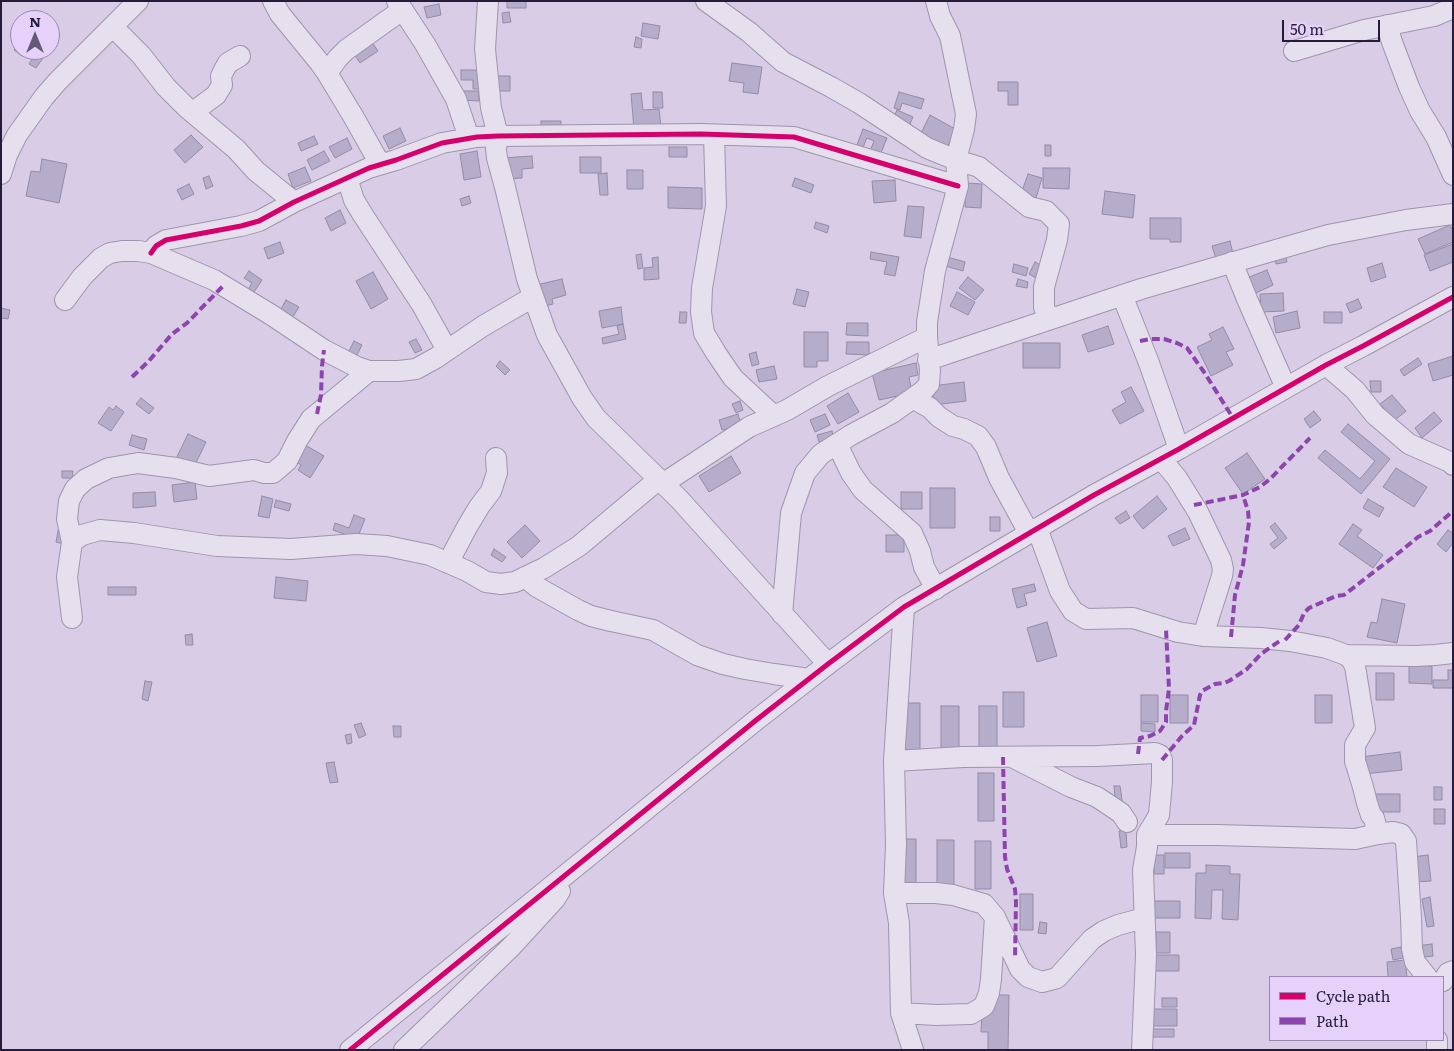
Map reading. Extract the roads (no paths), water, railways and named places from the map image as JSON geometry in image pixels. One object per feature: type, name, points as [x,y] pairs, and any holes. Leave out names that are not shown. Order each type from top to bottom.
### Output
[{"type":"street","points":[[1,174],[4,152],[44,97],[138,1]]},
{"type":"street","points":[[273,1],[280,14],[327,73],[380,164]]},
{"type":"street","points":[[488,1],[486,58],[491,108],[498,136],[497,158],[527,280],[547,335],[582,398],[596,418],[712,533],[828,664]]},
{"type":"street","points":[[706,1],[748,32],[783,62],[852,99],[928,148],[979,167],[1029,206],[1046,211],[1059,224],[1057,240],[1044,287],[1044,307],[1048,320]]},
{"type":"street","points":[[782,614],[791,513],[805,473],[821,454],[914,399],[929,384],[927,322],[935,271],[958,186],[956,160],[966,114],[950,36],[940,16],[936,1]]},
{"type":"street","points":[[327,73],[346,50],[400,6],[426,44],[456,99],[469,138]]},
{"type":"street","points":[[1294,51],[1364,30],[1434,16],[1453,8]]},
{"type":"street","points":[[1387,25],[1408,87],[1436,137],[1453,175]]},
{"type":"street","points":[[113,27],[141,55],[166,87],[236,149],[256,171],[294,202]]},
{"type":"street","points":[[193,112],[216,95],[222,85],[224,70],[232,60],[240,56]]},
{"type":"street","points":[[714,135],[716,206],[702,288],[701,312],[704,333],[733,378],[774,416]]},
{"type":"street","points":[[151,253],[156,246],[166,240],[259,221],[294,202],[380,164],[442,143],[469,138],[498,136],[714,135],[794,137],[958,186]]},
{"type":"street","points":[[347,178],[354,200],[362,215],[422,305],[447,350]]},
{"type":"street","points":[[928,360],[1122,295],[1328,235],[1406,220],[1453,214]]},
{"type":"street","points":[[65,300],[82,277],[101,258],[110,253],[138,251],[151,253],[214,280],[324,350],[368,371],[399,372],[416,369],[483,326],[533,297]]},
{"type":"street","points":[[1232,262],[1250,308],[1286,388]]},
{"type":"street","points":[[1122,295],[1149,363],[1177,478],[1198,512],[1221,560],[1222,576],[1203,636]]},
{"type":"street","points":[[350,1050],[755,721],[904,607],[1094,495],[1326,365],[1453,297]]},
{"type":"street","points":[[72,542],[82,535],[100,530],[134,533],[217,546],[291,548],[356,544],[387,546],[430,555],[467,571],[486,582],[502,584],[515,582],[544,568],[579,546],[661,481],[749,427],[787,410],[837,382],[927,337]]},
{"type":"street","points":[[1326,365],[1356,390],[1374,414],[1408,444],[1453,465]]},
{"type":"street","points":[[72,618],[67,577],[72,542],[67,519],[69,501],[75,489],[86,480],[109,468],[138,463],[176,468],[209,476],[254,470],[273,473],[287,461],[311,419],[368,371]]},
{"type":"street","points":[[914,399],[930,408],[953,426],[978,436],[986,446],[999,478],[1033,531],[1060,591],[1073,611],[1086,619],[1134,618],[1178,632],[1203,636],[1290,641],[1327,648],[1346,655],[1351,659],[1355,666],[1365,728],[1355,745],[1355,761],[1378,834]]},
{"type":"street","points":[[836,444],[851,473],[864,490],[912,533],[920,551],[924,567],[936,589]]},
{"type":"street","points":[[448,563],[467,527],[491,491],[497,472],[496,458]]},
{"type":"street","points":[[525,577],[537,587],[591,616],[653,630],[697,655],[745,669],[809,679]]},
{"type":"street","points":[[904,607],[894,761],[896,844],[894,893],[899,923],[900,1013],[913,1050]]},
{"type":"street","points":[[1346,655],[1415,656],[1453,653]]},
{"type":"street","points":[[894,761],[963,757],[1098,756],[1155,753],[1160,755],[1162,760],[1162,782],[1159,815],[1147,835],[1143,870],[1146,955],[1142,1050]]},
{"type":"street","points":[[1010,756],[1071,787],[1097,797],[1121,813],[1127,822]]},
{"type":"street","points":[[1147,835],[1356,838],[1393,832],[1401,834],[1406,841],[1412,949],[1415,962],[1425,976]]},
{"type":"street","points":[[404,1050],[511,947],[555,898],[575,868]]},
{"type":"street","points":[[894,893],[953,895],[984,904],[995,917],[1020,969],[1028,977],[1042,982],[1058,978],[1092,939],[1104,930],[1144,918]]},
{"type":"street","points":[[900,1013],[971,1014],[984,1006],[989,993],[991,979],[995,917]]},
{"type":"street","points":[[1444,980],[1448,973],[1453,971]]}]
